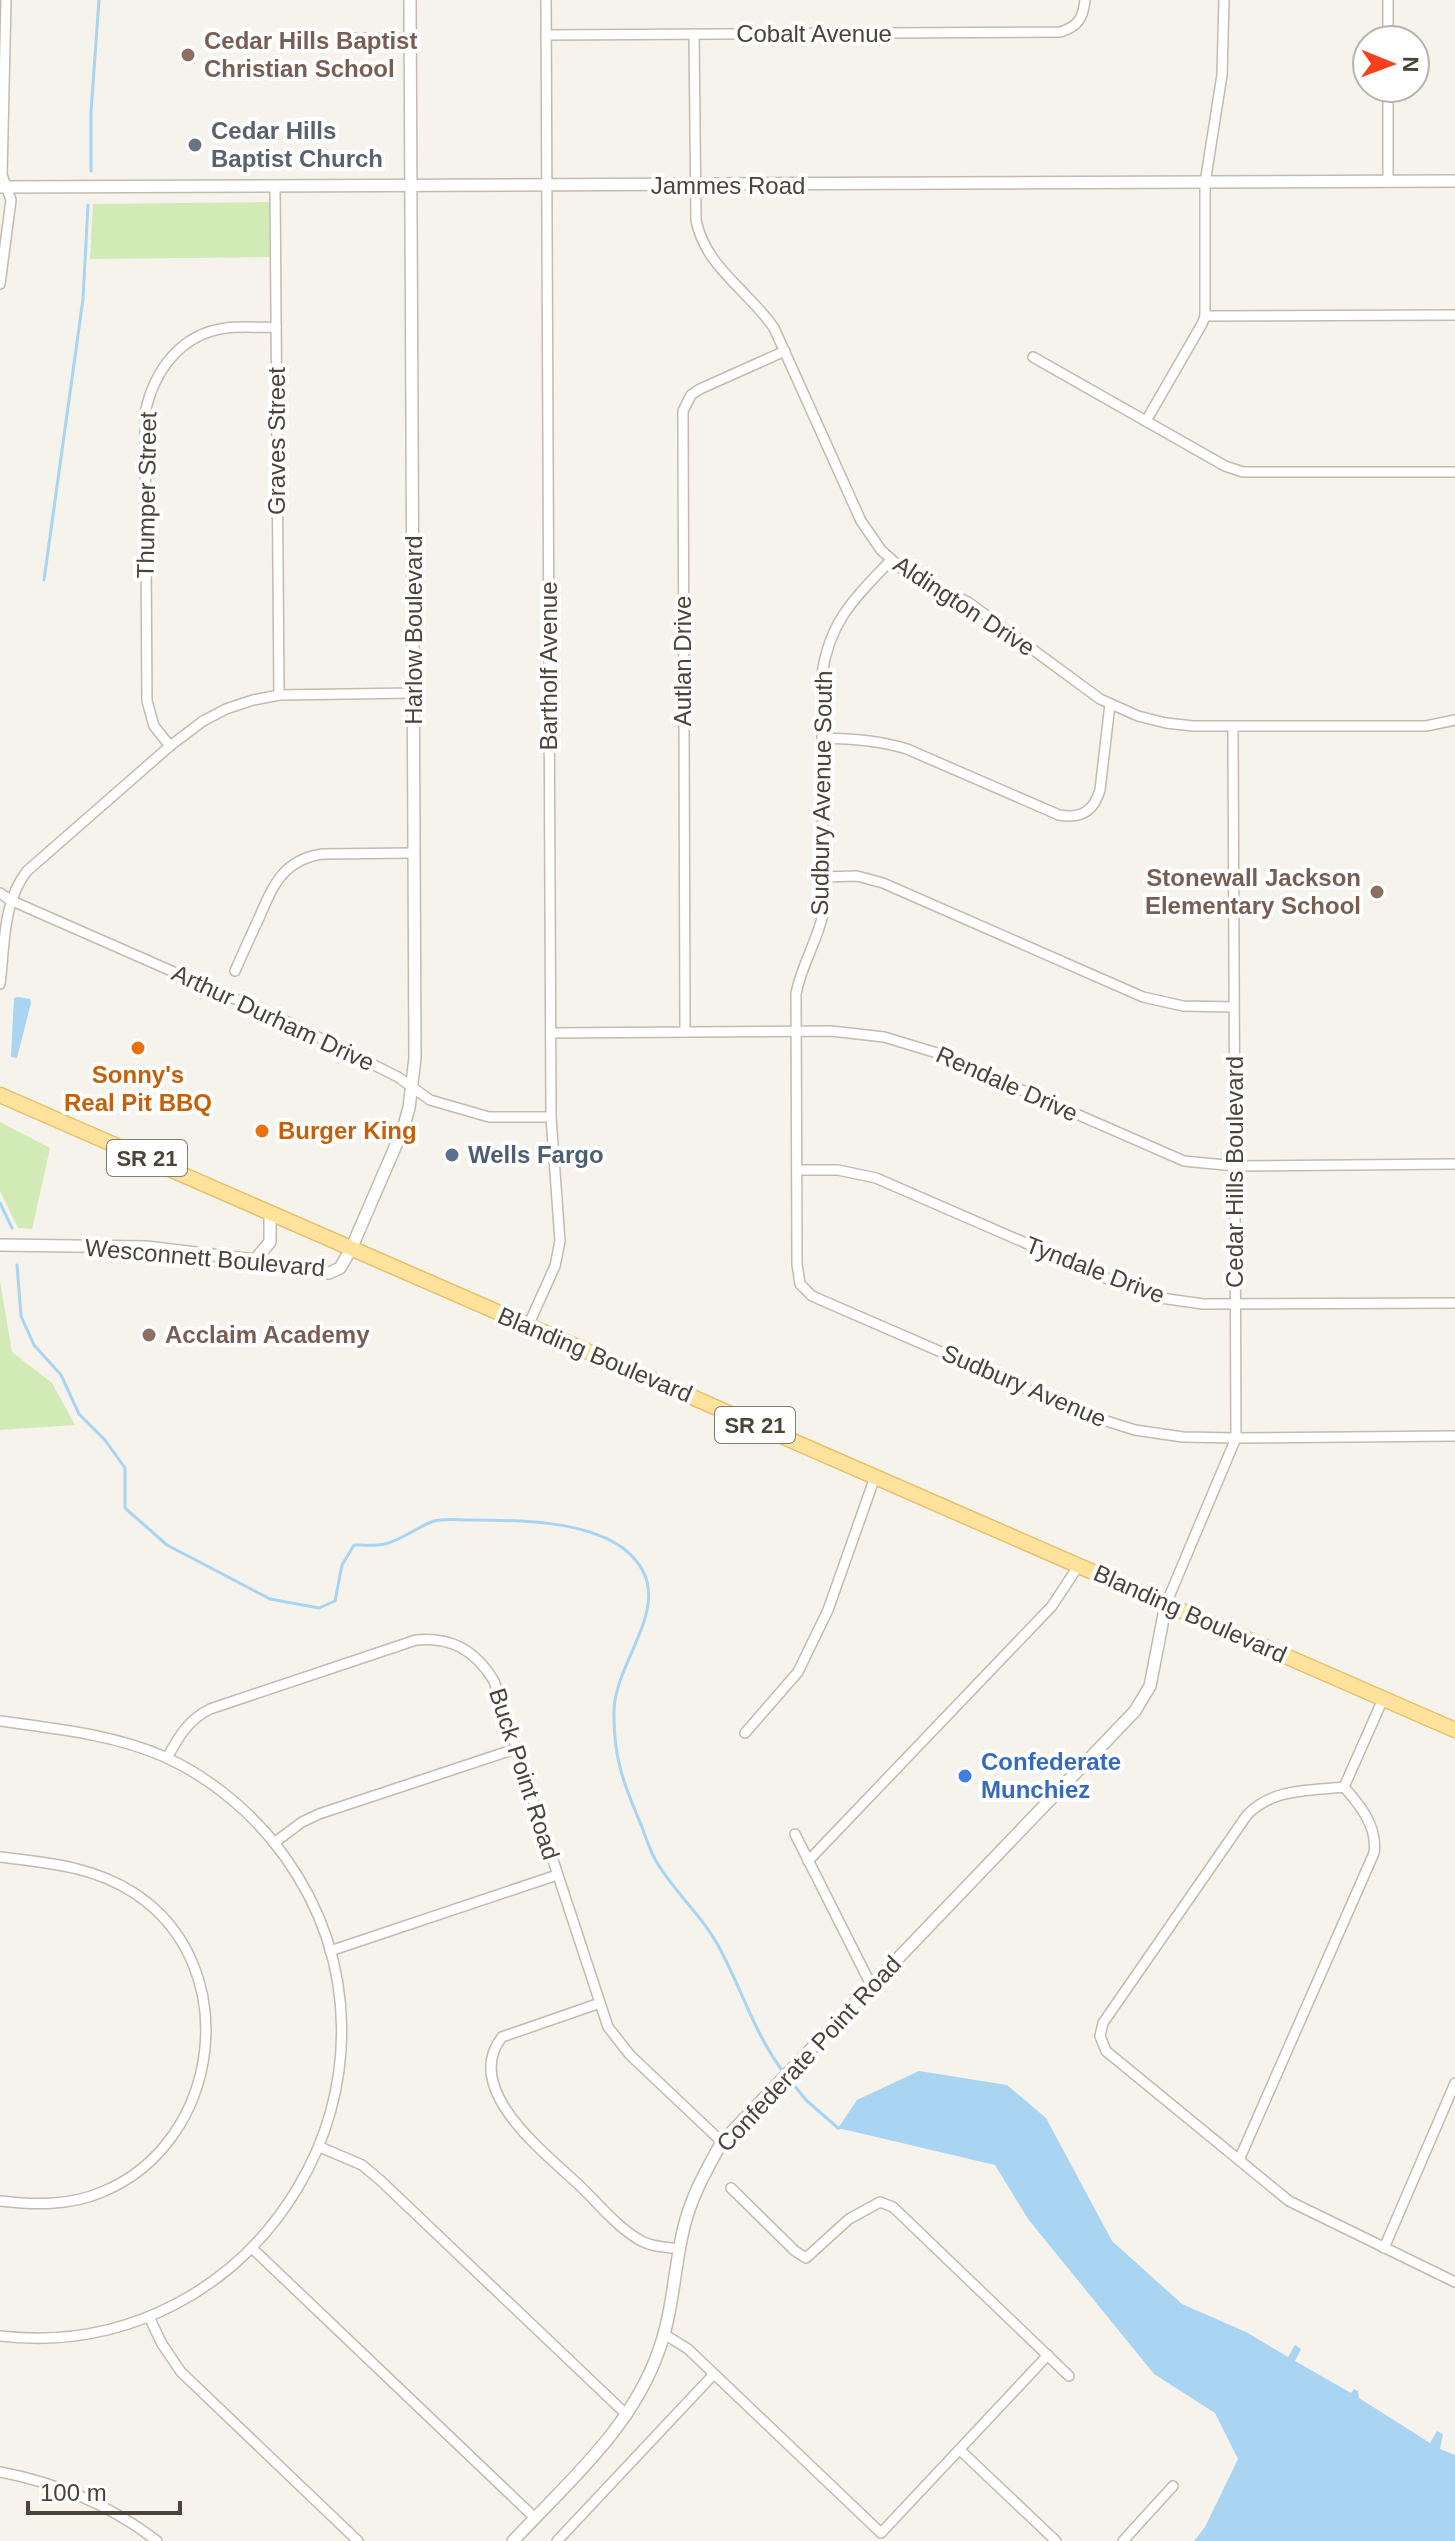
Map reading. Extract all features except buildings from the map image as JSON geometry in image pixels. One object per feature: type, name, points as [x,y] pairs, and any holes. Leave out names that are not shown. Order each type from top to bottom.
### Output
[{"type":"main road","name":"Blanding Boulevard","points":[[0,1095],[1455,1730]]},
{"type":"street","points":[[0,284],[11,200],[3,187],[2,175],[2,67],[6,0]]},
{"type":"street","name":"Harlow Boulevard","points":[[351,1249],[403,1129],[415,1058],[410,0]]},
{"type":"street","name":"Bartholf Avenue","points":[[528,1326],[555,1266],[560,1241],[551,1117],[546,0]]},
{"type":"street","name":"Cobalt Avenue","points":[[546,35],[1060,32],[1078,23],[1085,0]]},
{"type":"street","points":[[1146,421],[1205,316],[1205,183],[1222,75],[1224,0]]},
{"type":"street","points":[[1388,0],[1388,24]]},
{"type":"street","name":"Aldington Drive","points":[[694,34],[696,220],[707,253],[764,313],[774,328],[861,521],[891,560],[919,580],[968,602],[1110,704],[1138,716],[1166,723],[1233,727],[1426,726],[1455,720]]},
{"type":"street","points":[[342,38],[410,38]]},
{"type":"street","points":[[1388,104],[1388,181]]},
{"type":"street","name":"Jammes Road","points":[[3,187],[1455,181]]},
{"type":"street","name":"Graves Street","points":[[275,187],[279,695]]},
{"type":"street","points":[[1205,316],[1455,315]]},
{"type":"street","name":"Thumper Street","points":[[170,746],[154,726],[147,701],[145,413],[150,393],[158,373],[169,359],[197,337],[226,328],[276,327]]},
{"type":"street","name":"Autlan Drive","points":[[685,1032],[683,411],[691,395],[700,389],[785,351]]},
{"type":"street","points":[[1033,357],[1225,466],[1243,472],[1455,472]]},
{"type":"street","name":"Sudbury Avenue South","points":[[800,1284],[797,1264],[796,1031],[799,978],[823,914],[822,674],[832,632],[849,604],[891,560]]},
{"type":"street","points":[[0,984],[10,900],[27,871],[203,721],[226,709],[279,695],[414,693]]},
{"type":"street","points":[[822,738],[886,742],[1059,815],[1080,816],[1097,802],[1110,704]]},
{"type":"street","name":"Cedar Hills Boulevard","points":[[1166,1604],[1236,1438],[1233,727]]},
{"type":"street","points":[[235,971],[275,880],[295,862],[310,855],[323,854],[414,853]]},
{"type":"street","points":[[823,877],[857,876],[883,883],[1143,997],[1183,1006],[1234,1007]]},
{"type":"street","name":"Arthur Durham Drive","points":[[0,893],[292,1024],[398,1077],[430,1100],[473,1114],[512,1118],[551,1117]]},
{"type":"street","name":"Rendale Drive","points":[[551,1033],[857,1033],[914,1044],[1173,1157],[1196,1163],[1235,1166],[1455,1164]]},
{"type":"street","name":"Tyndale Drive","points":[[797,1170],[838,1170],[876,1178],[1138,1292],[1183,1302],[1455,1303]]},
{"type":"street","points":[[255,1260],[270,1242],[270,1213]]},
{"type":"street","name":"Wesconnett Boulevard","points":[[0,1245],[146,1247],[255,1260],[329,1273],[340,1268],[351,1249]]},
{"type":"street","name":"Sudbury Avenue","points":[[800,1284],[812,1296],[1084,1414],[1160,1434],[1236,1438],[1455,1436]]},
{"type":"street","points":[[745,1733],[798,1672],[828,1610],[875,1477]]},
{"type":"street","points":[[808,1861],[1052,1606],[1079,1565]]},
{"type":"street","name":"Confederate Point Road","points":[[513,2541],[596,2454],[627,2415],[644,2386],[664,2334],[680,2249],[697,2189],[722,2142],[1135,1711],[1150,1686],[1166,1604]]},
{"type":"street","name":"Buck Point Road","points":[[167,1758],[180,1733],[198,1715],[210,1709],[416,1640],[430,1639],[462,1646],[486,1667],[494,1681],[608,2027],[619,2042],[722,2142]]},
{"type":"street","points":[[1344,1787],[1383,1699]]},
{"type":"street","points":[[0,1721],[94,1733],[167,1758],[219,1790],[243,1809],[274,1843],[311,1899],[330,1951],[339,1993],[342,2034],[337,2089],[320,2147],[288,2205],[253,2249],[209,2284],[149,2317],[86,2334],[42,2338],[0,2336]]},
{"type":"street","points":[[274,1843],[302,1822],[334,1808],[515,1749]]},
{"type":"street","points":[[1344,1787],[1282,1793],[1256,1805],[1103,2023],[1100,2036],[1106,2051],[1289,2201],[1455,2282]]},
{"type":"street","points":[[1239,2160],[1374,1853],[1376,1843],[1371,1825],[1344,1787]]},
{"type":"street","points":[[795,1834],[871,1985]]},
{"type":"street","points":[[0,1857],[92,1872],[136,1894],[158,1913],[188,1954],[207,2018],[204,2069],[186,2115],[172,2137],[152,2158],[121,2182],[85,2198],[34,2205],[0,2201]]},
{"type":"street","points":[[330,1951],[557,1875]]},
{"type":"street","points":[[600,2003],[502,2037],[495,2046],[492,2059],[498,2095],[518,2127],[628,2232],[653,2246],[680,2249]]},
{"type":"street","points":[[1384,2248],[1455,2083]]},
{"type":"street","points":[[320,2147],[362,2165],[380,2180],[627,2415]]},
{"type":"street","points":[[731,2188],[806,2258],[849,2219],[880,2202],[893,2207],[1069,2376]]},
{"type":"street","points":[[253,2249],[535,2518]]},
{"type":"street","points":[[149,2317],[181,2372],[358,2541]]},
{"type":"street","points":[[664,2334],[688,2349],[881,2533],[1048,2355]]},
{"type":"street","points":[[557,2541],[714,2374]]},
{"type":"street","points":[[961,2451],[1056,2541]]},
{"type":"street","points":[[0,2472],[60,2487],[93,2501],[157,2541]]},
{"type":"street","points":[[1123,2541],[1173,2486]]},
{"type":"green space","points":[[269,202],[270,257],[90,259],[93,204]]},
{"type":"green space","points":[[0,1122],[50,1148],[32,1229],[18,1228],[0,1191]]},
{"type":"green space","points":[[0,1281],[12,1352],[52,1383],[75,1425],[0,1430]]},
{"type":"water","points":[[14,998],[30,999],[31,1003],[17,1058],[11,1057]]},
{"type":"water","points":[[919,2071],[1007,2085],[1046,2118],[1112,2241],[1182,2304],[1246,2332],[1288,2357],[1295,2345],[1301,2349],[1295,2361],[1351,2393],[1354,2389],[1358,2391],[1359,2398],[1430,2443],[1437,2431],[1443,2434],[1440,2449],[1455,2455],[1455,2541],[1194,2541],[1205,2527],[1238,2459],[1215,2413],[1154,2374],[1028,2219],[995,2165],[838,2128],[857,2100]]},
{"type":"waterway","points":[[91,171],[91,112],[99,0]]},
{"type":"waterway","points":[[44,580],[83,299],[88,205]]},
{"type":"waterway","points":[[0,1203],[12,1228]]},
{"type":"waterway","points":[[17,1265],[21,1316],[34,1345],[61,1375],[79,1414],[105,1440],[125,1468],[125,1508],[167,1545],[270,1599],[319,1608],[335,1601],[342,1565],[354,1545],[385,1544],[438,1520],[509,1520],[571,1527],[608,1539],[624,1549],[641,1567],[648,1586],[648,1606],[617,1689],[614,1710],[615,1743],[625,1784],[654,1857],[713,1937],[765,2043],[784,2073]]},
{"type":"waterway","points":[[789,2079],[806,2100],[840,2128]]},
{"type":"place","name":"Cedar Hills Baptist Christian School","points":[[188,55]]},
{"type":"place","name":"Cedar Hills Baptist Church","points":[[195,145]]},
{"type":"place","name":"Stonewall Jackson Elementary School","points":[[1377,892]]},
{"type":"place","name":"Sonny's Real Pit BBQ","points":[[138,1048]]},
{"type":"place","name":"Burger King","points":[[262,1131]]},
{"type":"place","name":"Wells Fargo","points":[[452,1155]]},
{"type":"place","name":"Acclaim Academy","points":[[149,1335]]},
{"type":"place","name":"Confederate Munchiez","points":[[965,1776]]}]
